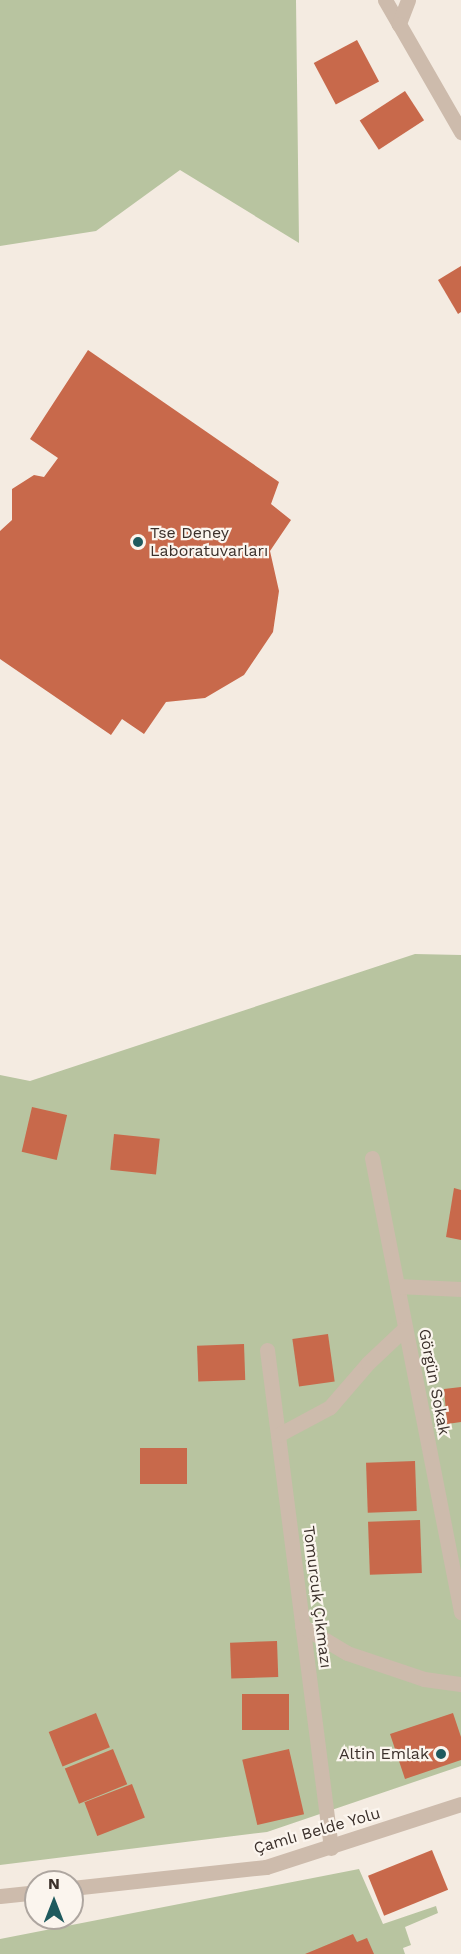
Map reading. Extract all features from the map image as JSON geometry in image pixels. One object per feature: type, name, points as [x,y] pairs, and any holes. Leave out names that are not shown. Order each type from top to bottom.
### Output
[{"type":"street","points":[[385,0],[461,132]]},
{"type":"street","points":[[399,24],[408,0]]},
{"type":"street","name":"Görgün Sokak","points":[[372,1158],[461,1612]]},
{"type":"street","points":[[397,1286],[461,1289]]},
{"type":"street","points":[[278,1435],[330,1407],[405,1328]]},
{"type":"street","name":"Tomurcuk Çıkmazı","points":[[267,1350],[331,1848]]},
{"type":"street","points":[[302,1626],[347,1653],[424,1679],[461,1684]]},
{"type":"street","name":"Çamlı Belde Yolu","points":[[84,1887],[266,1867],[331,1848],[461,1804]]},
{"type":"street","points":[[0,1896],[24,1893]]},
{"type":"green space","points":[[0,0],[296,0],[299,243],[180,170],[96,231],[0,246]]},
{"type":"green space","points":[[415,954],[461,955],[461,1766],[267,1832],[0,1865],[0,1075],[30,1081]]},
{"type":"green space","points":[[359,1869],[383,1924],[436,1906],[438,1913],[405,1927],[411,1945],[403,1948],[405,1954],[0,1954],[0,1939],[46,1930],[84,1930],[84,1923]]},
{"type":"building","points":[[357,40],[379,81],[336,105],[314,63]]},
{"type":"building","points":[[405,91],[424,120],[379,150],[360,120]]},
{"type":"building","points":[[461,266],[461,312],[458,314],[438,280]]},
{"type":"building","name":"Tse Deney Laboratuvarları","points":[[88,350],[279,482],[271,504],[291,520],[270,551],[279,591],[273,632],[244,675],[205,698],[166,702],[144,734],[122,719],[111,735],[0,659],[0,531],[12,520],[12,489],[34,475],[44,477],[58,458],[30,439]]},
{"type":"building","points":[[32,1107],[67,1115],[57,1160],[22,1152]]},
{"type":"building","points":[[114,1134],[160,1139],[156,1175],[110,1170]]},
{"type":"building","points":[[454,1188],[461,1190],[461,1240],[446,1237]]},
{"type":"building","points":[[328,1334],[335,1382],[299,1387],[292,1339]]},
{"type":"building","points":[[244,1344],[245,1380],[198,1382],[197,1346]]},
{"type":"building","points":[[461,1387],[461,1422],[447,1424],[444,1389]]},
{"type":"building","points":[[140,1448],[187,1448],[187,1484],[140,1484]]},
{"type":"building","points":[[415,1461],[417,1511],[368,1513],[366,1463]]},
{"type":"building","points":[[420,1520],[422,1573],[370,1575],[368,1522]]},
{"type":"building","points":[[277,1641],[278,1677],[231,1679],[230,1643]]},
{"type":"building","points":[[242,1694],[289,1694],[289,1730],[242,1730]]},
{"type":"building","points":[[96,1713],[110,1747],[63,1766],[49,1732]]},
{"type":"building","points":[[453,1713],[461,1737],[461,1760],[405,1779],[390,1734]]},
{"type":"building","points":[[113,1749],[127,1784],[79,1804],[65,1768]]},
{"type":"building","points":[[289,1749],[304,1814],[257,1825],[242,1760]]},
{"type":"building","points":[[132,1784],[145,1818],[97,1836],[84,1802]]},
{"type":"building","points":[[432,1850],[448,1890],[384,1916],[368,1876]]},
{"type":"building","points":[[353,1934],[357,1942],[367,1938],[374,1954],[305,1954]]},
{"type":"place","name":"Tse Deney Laboratuvarları","points":[[138,542]]},
{"type":"place","name":"Altin Emlak","points":[[441,1754]]}]
